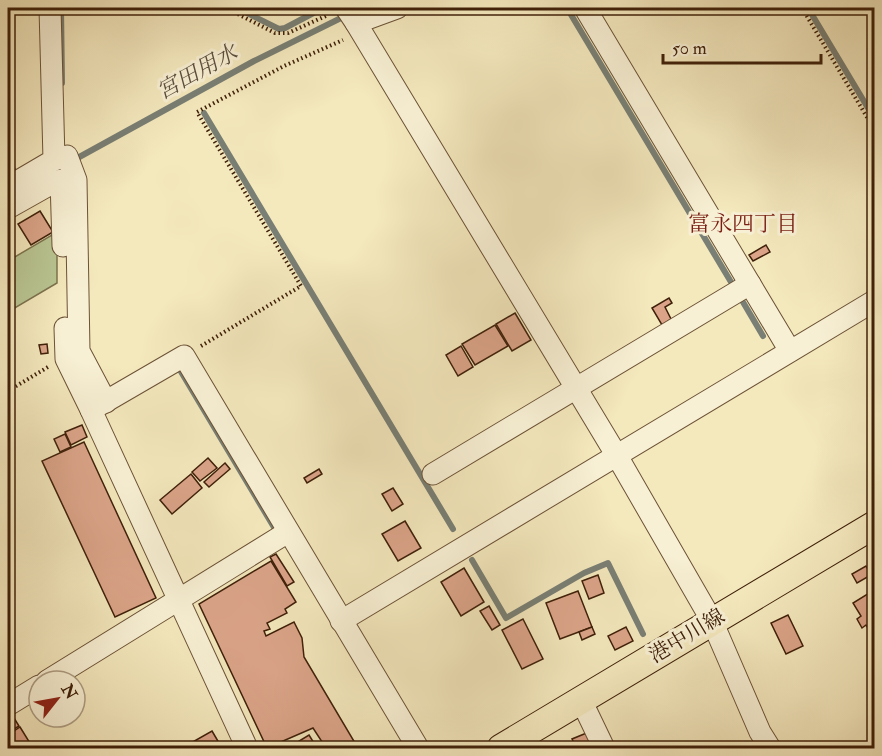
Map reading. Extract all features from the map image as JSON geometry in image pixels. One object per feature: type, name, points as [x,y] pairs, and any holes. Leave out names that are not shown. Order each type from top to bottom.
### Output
[{"type":"main road","name":"港中川線","points":[[501,748],[874,525]]},
{"type":"street","points":[[50,8],[54,160]]},
{"type":"street","points":[[397,8],[350,20],[617,456],[712,621],[760,732],[770,748]]},
{"type":"street","points":[[585,8],[790,351]]},
{"type":"street","points":[[8,187],[54,160],[67,156],[73,353],[98,406],[179,600],[247,748]]},
{"type":"street","points":[[8,208],[56,181],[68,180]]},
{"type":"street","points":[[433,474],[750,284]]},
{"type":"street","points":[[342,621],[874,301]]},
{"type":"street","points":[[98,406],[184,356],[418,748]]},
{"type":"street","points":[[67,669],[288,532]]},
{"type":"street","points":[[8,705],[27,693]]},
{"type":"street","points":[[581,700],[604,748]]},
{"type":"path","points":[[226,8],[275,33],[288,33],[350,20]]},
{"type":"path","points":[[802,8],[874,129]]},
{"type":"path","points":[[184,356],[301,286],[197,112],[339,40],[350,20]]},
{"type":"path","points":[[8,391],[73,353]]},
{"type":"green space","points":[[57,232],[57,283],[8,312],[8,261]]},
{"type":"building","points":[[40,211],[53,232],[31,245],[18,224]]},
{"type":"building","points":[[766,245],[770,252],[753,261],[749,255]]},
{"type":"building","points":[[669,298],[672,303],[665,307],[671,319],[662,325],[652,308]]},
{"type":"building","points":[[515,313],[531,340],[512,351],[496,324]]},
{"type":"building","points":[[495,325],[508,346],[475,365],[462,344]]},
{"type":"building","points":[[47,344],[48,353],[41,354],[39,345]]},
{"type":"building","points":[[461,346],[473,367],[458,376],[446,355]]},
{"type":"building","points":[[82,425],[87,437],[71,445],[65,432]]},
{"type":"building","points":[[65,434],[71,447],[60,452],[54,439]]},
{"type":"building","points":[[84,442],[156,598],[115,617],[42,461]]},
{"type":"building","points":[[208,458],[217,468],[200,481],[192,472]]},
{"type":"building","points":[[225,463],[230,469],[209,487],[204,482]]},
{"type":"building","points":[[319,469],[322,474],[307,483],[304,478]]},
{"type":"building","points":[[191,474],[202,488],[172,514],[160,500]]},
{"type":"building","points":[[393,488],[403,504],[392,511],[382,494]]},
{"type":"building","points":[[405,521],[421,548],[398,561],[382,534]]},
{"type":"building","points":[[276,554],[294,582],[287,586],[270,557]]},
{"type":"building","points":[[271,561],[296,602],[285,609],[287,613],[267,623],[270,629],[264,631],[266,636],[294,622],[302,638],[304,657],[358,748],[326,748],[313,728],[267,748],[199,604]]},
{"type":"building","points":[[866,566],[871,575],[857,583],[852,574]]},
{"type":"building","points":[[464,568],[484,602],[461,616],[441,582]]},
{"type":"building","points":[[598,575],[604,593],[589,599],[582,581]]},
{"type":"building","points":[[874,590],[874,631],[871,633],[866,625],[862,628],[857,619],[861,616],[853,603]]},
{"type":"building","points":[[578,591],[592,627],[560,639],[546,603]]},
{"type":"building","points":[[489,606],[500,625],[492,630],[480,611]]},
{"type":"building","points":[[788,615],[803,646],[786,654],[771,623]]},
{"type":"building","points":[[523,619],[543,659],[522,669],[502,630]]},
{"type":"building","points":[[592,627],[595,634],[582,640],[579,632]]},
{"type":"building","points":[[626,627],[633,641],[615,650],[608,636]]},
{"type":"building","points":[[14,718],[19,726],[8,733],[8,722]]},
{"type":"building","points":[[20,727],[33,748],[8,748],[8,735]]},
{"type":"building","points":[[212,731],[222,748],[182,748]]},
{"type":"building","points":[[589,732],[596,748],[561,748],[574,743],[572,739]]},
{"type":"building","points":[[309,735],[317,748],[293,748],[291,746]]},
{"type":"waterway","points":[[61,8],[62,83]]},
{"type":"waterway","points":[[237,8],[279,29],[323,8]]},
{"type":"waterway","points":[[567,8],[731,282]]},
{"type":"waterway","points":[[808,8],[874,118]]},
{"type":"waterway","name":"宮田用水","points":[[72,161],[254,61],[341,18]]},
{"type":"waterway","points":[[204,113],[453,529]]},
{"type":"waterway","points":[[8,161],[15,173]]},
{"type":"waterway","points":[[740,297],[763,336]]},
{"type":"waterway","points":[[180,370],[275,529]]},
{"type":"waterway","points":[[472,560],[506,618],[584,573],[608,563],[643,634]]},
{"type":"district","name":"富永四丁目","points":[[743,224]]}]
